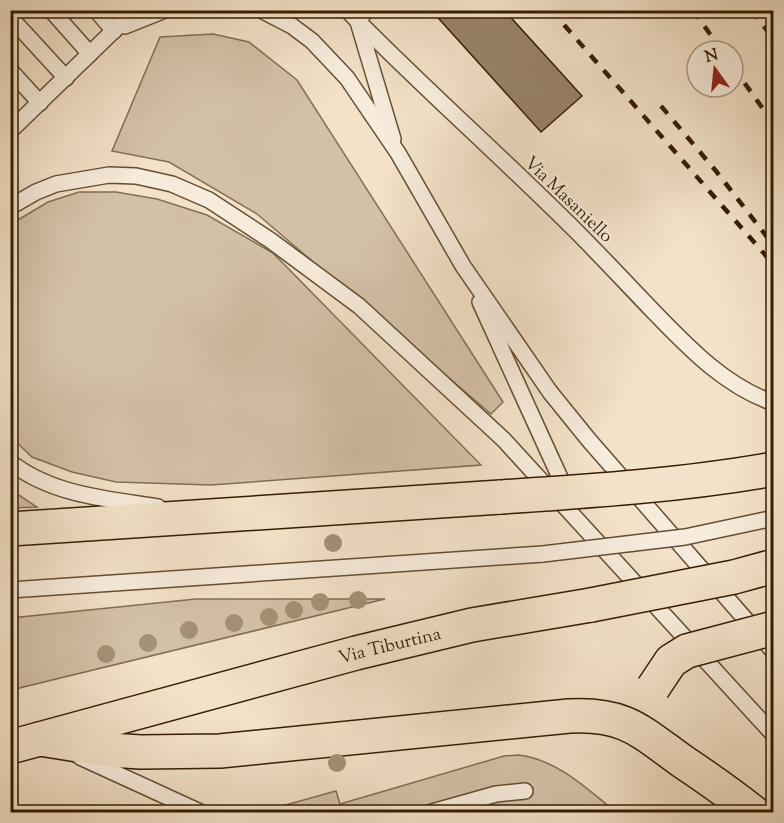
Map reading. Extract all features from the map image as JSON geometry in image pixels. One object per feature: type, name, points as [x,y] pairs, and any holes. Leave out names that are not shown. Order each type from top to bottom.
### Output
[{"type":"main road","points":[[10,529],[501,498],[689,481],[774,469]]},
{"type":"main road","name":"Via Tiburtina","points":[[25,743],[368,650],[472,625],[591,605],[734,577],[774,566]]},
{"type":"main road","points":[[658,741],[650,715],[650,700],[653,688],[671,661],[687,651],[774,628]]},
{"type":"main road","points":[[25,743],[141,752],[220,751],[583,715],[614,719],[639,730],[658,741],[753,813]]},
{"type":"lane","points":[[51,10],[90,54]]},
{"type":"lane","points":[[96,10],[114,31]]},
{"type":"lane","points":[[13,125],[40,103],[135,10]]},
{"type":"lane","points":[[114,31],[165,10]]},
{"type":"lane","points":[[261,10],[292,26],[312,41],[347,78],[398,153],[464,266],[550,392],[588,439],[774,652]]},
{"type":"lane","name":"Via Masaniello","points":[[346,10],[362,16],[452,114],[575,230],[684,343],[733,383],[753,396],[774,403]]},
{"type":"lane","points":[[362,16],[398,153]]},
{"type":"lane","points":[[10,17],[66,78]]},
{"type":"lane","points":[[10,70],[40,103]]},
{"type":"lane","points":[[10,207],[56,184],[120,175],[156,179],[209,200],[270,240],[359,306],[504,440],[774,735]]},
{"type":"lane","points":[[464,266],[560,480],[595,539]]},
{"type":"lane","points":[[10,462],[35,478],[91,497],[214,515]]},
{"type":"lane","points":[[10,590],[543,554],[685,537],[774,518]]},
{"type":"lane","points":[[25,743],[200,813]]},
{"type":"lane","points":[[432,813],[495,794],[525,791]]},
{"type":"shaded area","points":[[213,34],[249,42],[297,80],[503,402],[491,414],[257,214],[169,162],[112,151],[160,37]]},
{"type":"shaded area","points":[[79,192],[116,192],[157,199],[207,215],[273,253],[481,465],[211,485],[116,482],[72,472],[32,457],[11,437],[11,224],[48,202]]},
{"type":"shaded area","points":[[11,490],[37,507],[11,508]]},
{"type":"shaded area","points":[[196,599],[385,599],[11,690],[11,618]]},
{"type":"shaded area","points":[[519,755],[559,769],[616,812],[285,812],[282,806],[336,791],[340,804],[504,756]]},
{"type":"building","points":[[431,10],[504,10],[582,96],[541,132]]},
{"type":"railway","points":[[551,10],[774,265]]},
{"type":"railway","points":[[693,10],[714,39]]},
{"type":"railway","points":[[752,10],[774,40]]},
{"type":"railway","points":[[745,84],[774,124]]},
{"type":"railway","points":[[661,106],[716,171],[774,246]]}]
